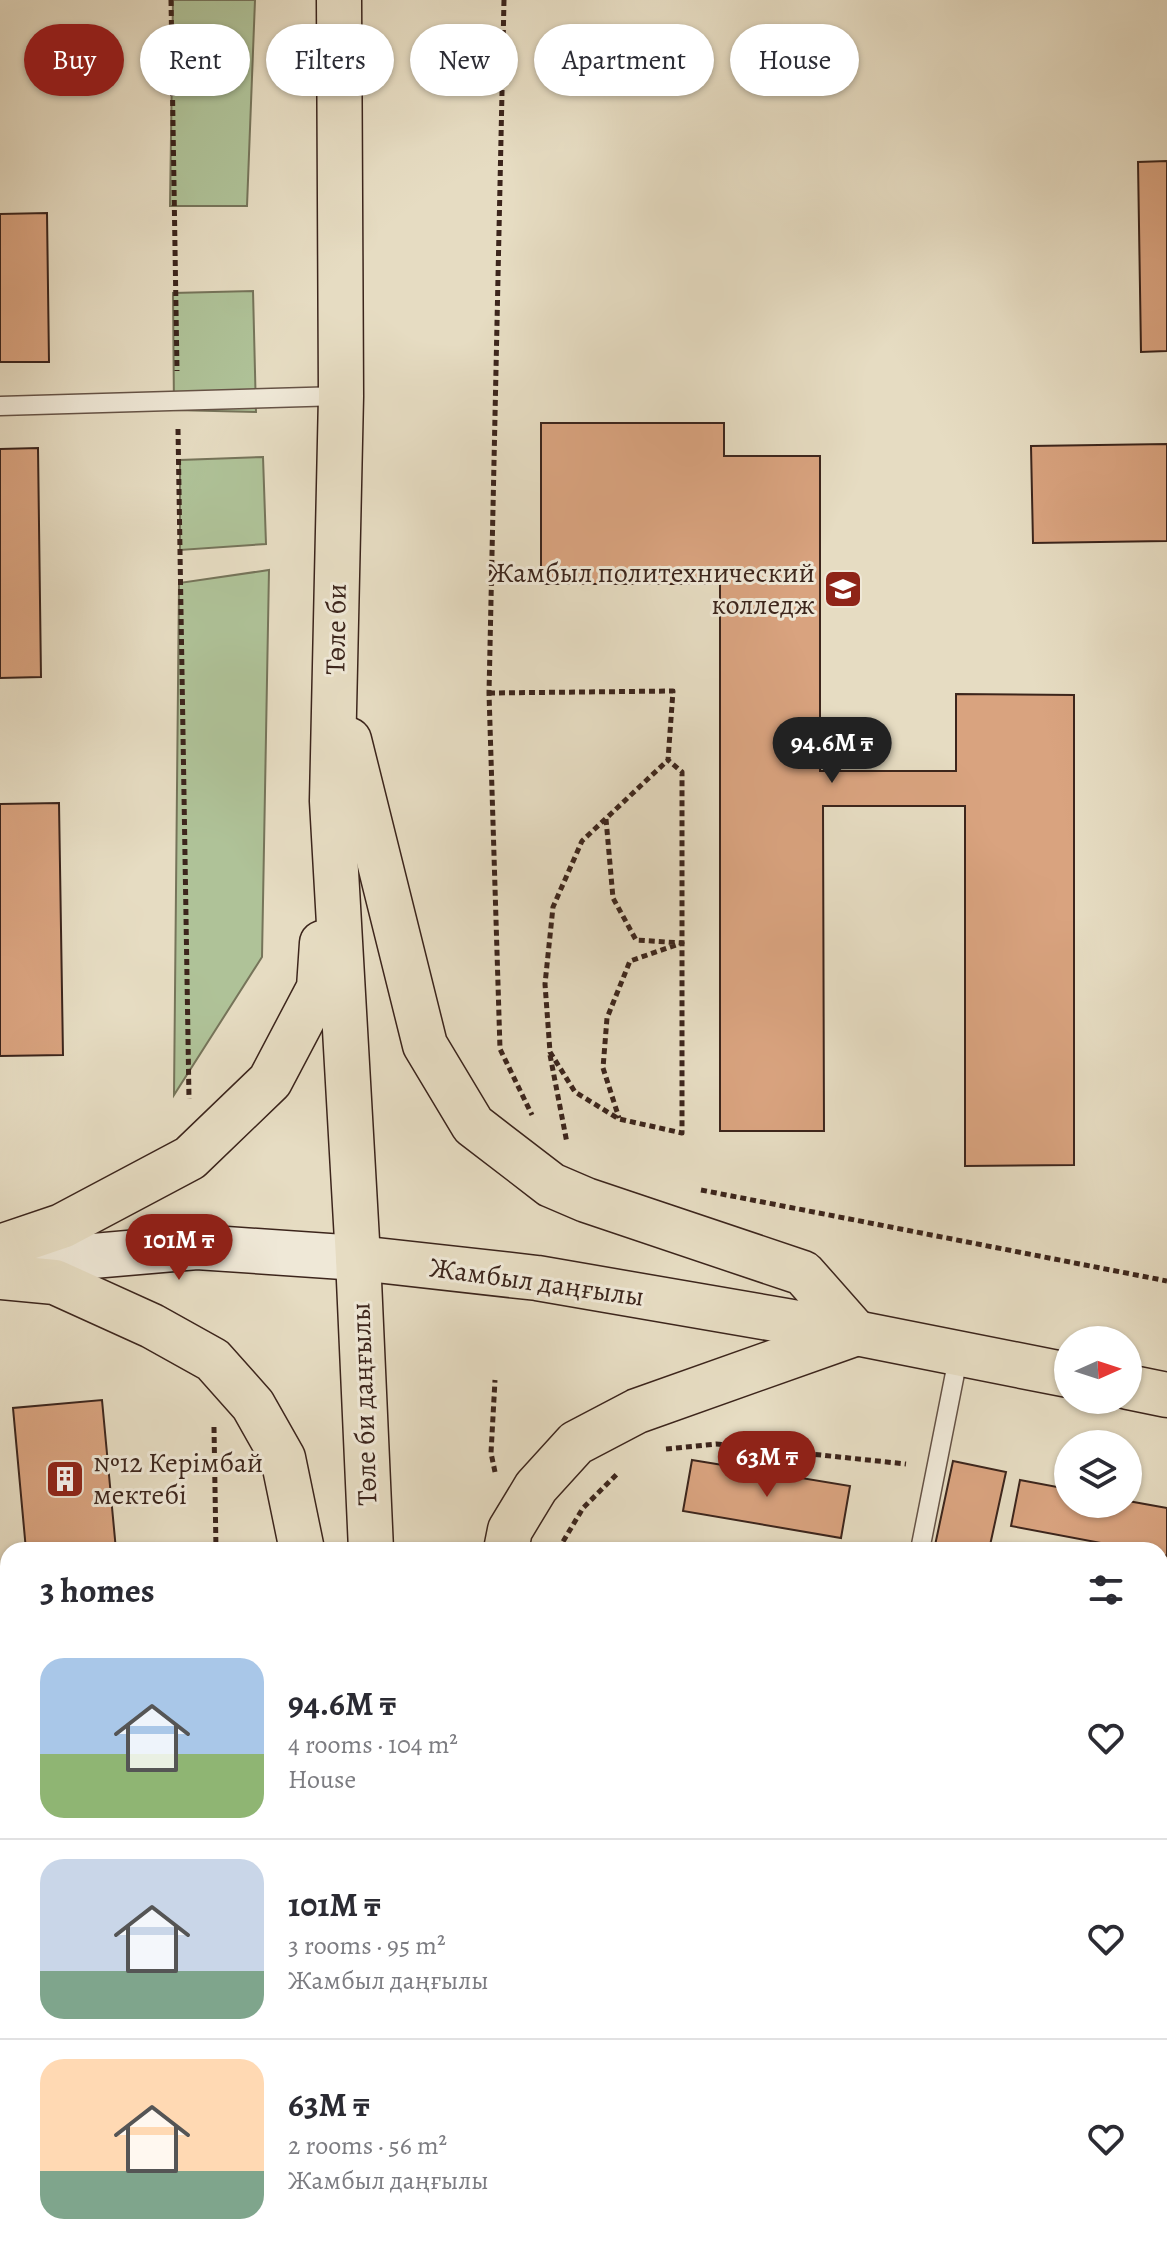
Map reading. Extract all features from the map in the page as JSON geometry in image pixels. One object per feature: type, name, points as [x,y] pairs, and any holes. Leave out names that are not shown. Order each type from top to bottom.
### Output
[{"type":"main road","name":"Төле би","points":[[339,0],[341,396],[332,801],[358,1258]]},
{"type":"main road","points":[[335,681],[425,1045],[473,1125],[551,1185],[586,1200],[803,1273],[856,1333],[637,1411],[576,1443],[536,1487],[508,1540]]},
{"type":"main road","points":[[0,1247],[62,1226],[190,1158],[270,1081],[319,988],[332,801]]},
{"type":"main road","name":"Жамбыл даңғылы","points":[[0,1264],[197,1247],[358,1258],[537,1278],[856,1333],[1054,1372]]},
{"type":"main road","name":"Төле би даңғылы","points":[[358,1258],[371,1542]]},
{"type":"main road","points":[[0,1277],[55,1282],[152,1326],[213,1360],[253,1405],[283,1458],[300,1542]]},
{"type":"main road","points":[[1142,1390],[1167,1395]]},
{"type":"lane","points":[[0,406],[341,396]]},
{"type":"lane","points":[[922,1542],[959,1353]]},
{"type":"path","points":[[171,0],[190,1158]]},
{"type":"path","points":[[504,0],[489,693],[500,1049],[532,1117]]},
{"type":"path","points":[[489,693],[673,691],[668,760],[582,841],[553,907],[545,984],[550,1052],[569,1152],[560,1143]]},
{"type":"path","points":[[550,1052],[575,1092],[619,1119],[682,1133],[682,772],[668,760]]},
{"type":"path","points":[[606,819],[613,898],[636,940],[682,943]]},
{"type":"path","points":[[619,1119],[603,1068],[607,1018],[630,961],[682,943]]},
{"type":"path","points":[[689,1187],[1167,1281]]},
{"type":"path","points":[[495,1380],[491,1453],[508,1540]]},
{"type":"path","points":[[214,1423],[216,1542]]},
{"type":"path","points":[[658,1449],[716,1444],[936,1468]]},
{"type":"path","points":[[563,1542],[583,1508],[615,1474],[626,1468]]},
{"type":"green space","points":[[173,0],[255,0],[247,206],[170,206],[172,96],[250,96],[250,24],[173,24]]},
{"type":"green space","points":[[253,291],[256,412],[174,410],[173,293]]},
{"type":"green space","points":[[263,457],[266,544],[180,550],[180,460]]},
{"type":"green space","points":[[269,570],[262,957],[174,1095],[179,583]]},
{"type":"building","points":[[1167,161],[1167,351],[1141,352],[1138,162]]},
{"type":"building","points":[[47,213],[49,362],[0,362],[0,214]]},
{"type":"building","points":[[541,423],[724,423],[724,456],[820,456],[820,771],[956,771],[956,694],[1074,695],[1074,1165],[965,1166],[965,806],[823,806],[824,1131],[720,1131],[720,584],[541,584]]},
{"type":"building","points":[[1167,444],[1167,541],[1033,543],[1031,446]]},
{"type":"building","points":[[38,448],[41,677],[0,678],[0,449]]},
{"type":"building","points":[[59,803],[63,1055],[0,1056],[0,804]]},
{"type":"building","name":"№12 Керімбай мектебі","points":[[102,1400],[115,1542],[25,1542],[13,1408]]},
{"type":"building","points":[[692,1460],[850,1486],[841,1538],[683,1511]]},
{"type":"building","points":[[953,1461],[1006,1472],[991,1542],[936,1542]]},
{"type":"building","points":[[1020,1480],[1054,1486],[1054,1518],[1142,1518],[1142,1504],[1167,1508],[1167,1542],[1096,1542],[1011,1526]]},
{"type":"place","name":"Жамбыл политехнический колледж","points":[[843,589]]},
{"type":"place","name":"№12 Керімбай мектебі","points":[[65,1479]]}]
